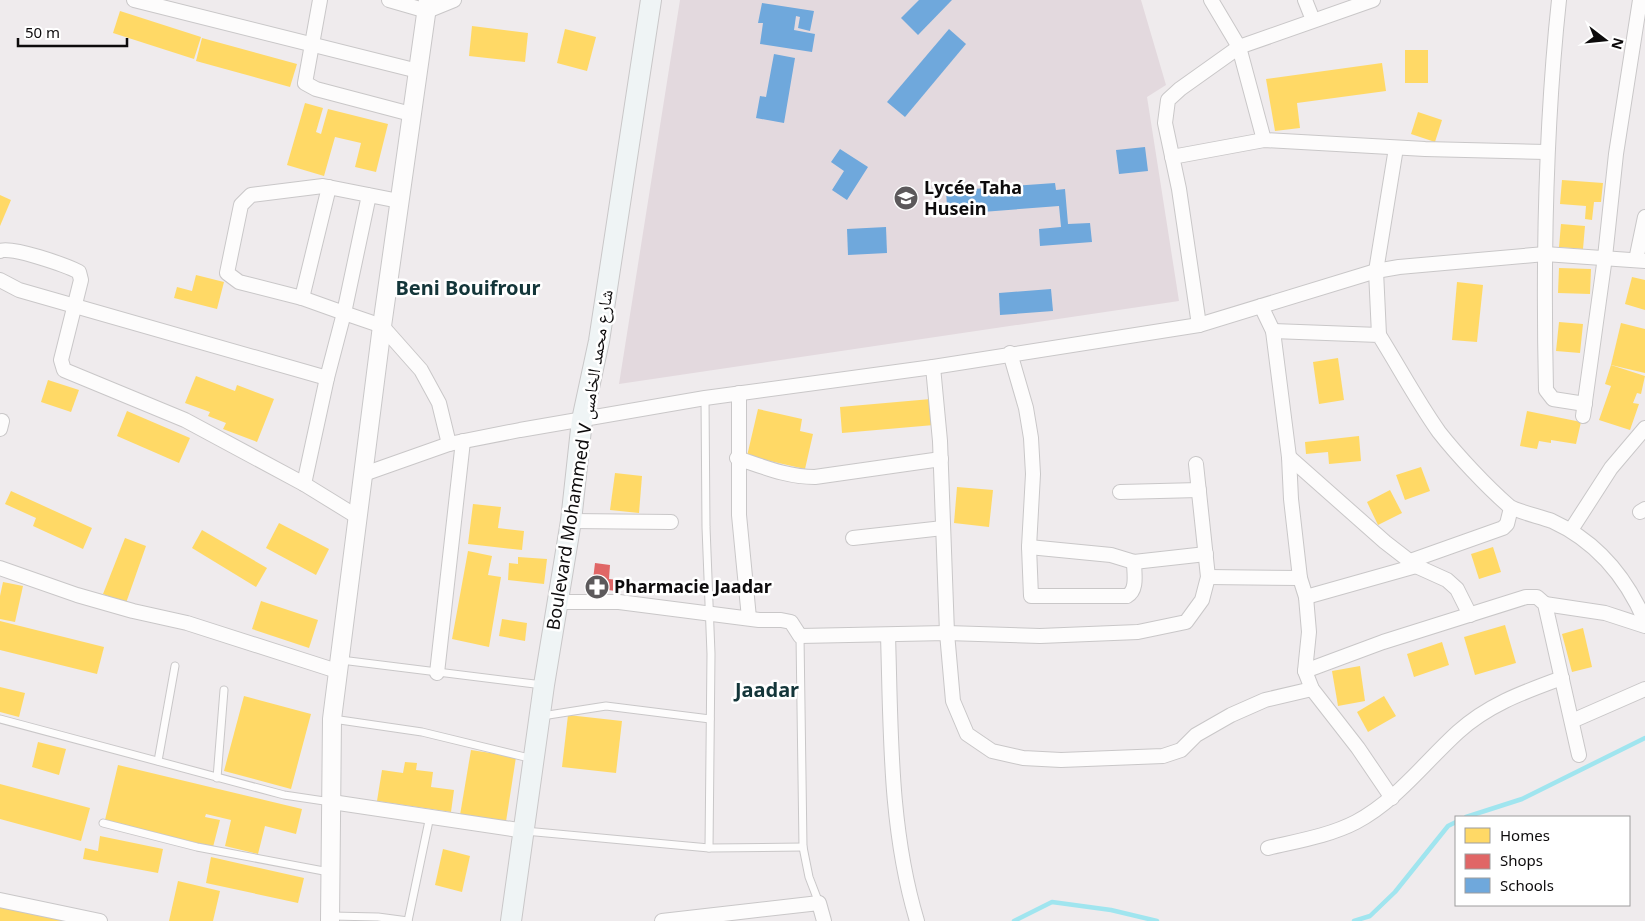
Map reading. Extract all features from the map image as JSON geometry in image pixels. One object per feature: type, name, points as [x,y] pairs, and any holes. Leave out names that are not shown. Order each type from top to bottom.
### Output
[{"type":"main road","name":"Boulevard Mohammed V شارع محمد الخامس","points":[[511,921],[544,685],[571,521],[582,420],[599,341],[650,0]]},
{"type":"street","points":[[320,0],[305,82],[310,86],[411,114]]},
{"type":"street","points":[[389,0],[428,6],[454,0]]},
{"type":"street","points":[[1211,0],[1238,47],[1264,140]]},
{"type":"street","points":[[1305,0],[1313,20]]},
{"type":"street","points":[[1199,325],[1179,188],[1165,123],[1168,100],[1180,89],[1238,47],[1373,0]]},
{"type":"street","points":[[1559,0],[1550,81],[1546,152],[1546,390],[1553,399],[1584,410],[1605,257],[1616,154],[1640,0]]},
{"type":"street","points":[[142,1],[418,71]]},
{"type":"street","points":[[330,918],[332,719],[356,516],[364,474],[399,201],[428,6]]},
{"type":"street","points":[[1172,157],[1264,140],[1396,148],[1546,152]]},
{"type":"street","points":[[1396,148],[1376,271],[1380,335],[1440,432],[1511,508],[1531,513],[1571,530],[1589,543],[1614,568],[1635,598],[1645,620]]},
{"type":"street","points":[[399,201],[329,187],[293,188],[251,195],[241,205],[227,273],[240,282],[302,298],[382,326],[416,364],[431,386],[456,443],[437,673]]},
{"type":"street","points":[[302,298],[329,187]]},
{"type":"street","points":[[304,484],[327,378],[344,313],[369,195]]},
{"type":"street","points":[[364,474],[456,443],[705,398],[932,367],[1010,353],[1199,325],[1376,271],[1399,267],[1545,254],[1641,260],[1645,217]]},
{"type":"street","points":[[0,251],[6,248],[16,250],[78,271],[80,280],[61,360],[64,370],[185,420],[304,484],[356,516]]},
{"type":"street","points":[[0,280],[19,290],[327,378]]},
{"type":"street","points":[[1261,306],[1273,331],[1289,457],[1300,578],[1306,597],[1309,632],[1306,671],[1312,689],[1358,748],[1392,798]]},
{"type":"street","points":[[1273,331],[1380,335]]},
{"type":"street","points":[[1010,353],[1026,408],[1033,474],[1029,547],[1030,596],[1127,596],[1131,594],[1134,587],[1134,562]]},
{"type":"street","points":[[932,367],[941,459],[947,633],[953,701],[968,734],[992,751],[1023,758],[1070,760],[1163,756],[1181,750],[1196,735],[1231,715],[1265,700],[1312,689]]},
{"type":"street","points":[[739,393],[737,458],[739,515],[749,618]]},
{"type":"street","points":[[1571,530],[1611,468],[1641,443],[1645,428]]},
{"type":"street","points":[[1289,457],[1332,497],[1413,563],[1447,580],[1457,588],[1470,616]]},
{"type":"street","points":[[737,458],[782,474],[799,477],[816,477],[941,459]]},
{"type":"street","points":[[558,602],[619,602],[790,622],[800,636],[947,633],[1040,636],[1138,632],[1186,622],[1202,600],[1208,577],[1196,464]]},
{"type":"street","points":[[1120,492],[1199,490]]},
{"type":"street","points":[[1306,597],[1413,563],[1503,528],[1507,524],[1511,508]]},
{"type":"street","points":[[571,521],[671,522]]},
{"type":"street","points":[[853,538],[943,528]]},
{"type":"street","points":[[1029,547],[1111,554],[1134,562],[1206,554]]},
{"type":"street","points":[[0,568],[77,595],[338,665]]},
{"type":"street","points":[[1208,577],[1300,578]]},
{"type":"street","points":[[1306,671],[1383,642],[1530,596],[1542,599],[1545,604],[1579,756]]},
{"type":"street","points":[[1545,604],[1605,614],[1645,626]]},
{"type":"street","points":[[888,635],[895,811],[902,858],[917,921]]},
{"type":"street","points":[[1268,848],[1326,833],[1355,822],[1392,798],[1459,731],[1485,711],[1501,701],[1562,678]]},
{"type":"street","points":[[1572,721],[1645,689]]},
{"type":"street","points":[[332,802],[525,831]]},
{"type":"street","points":[[0,900],[100,921]]},
{"type":"street","points":[[671,921],[819,903],[824,921]]},
{"type":"lane","points":[[705,398],[711,654],[709,848]]},
{"type":"lane","points":[[800,636],[803,847],[809,877],[819,903]]},
{"type":"lane","points":[[338,665],[437,673],[544,685]]},
{"type":"lane","points":[[158,761],[175,666]]},
{"type":"lane","points":[[217,778],[224,690]]},
{"type":"lane","points":[[540,716],[606,706],[710,720]]},
{"type":"lane","points":[[0,719],[284,795],[332,802]]},
{"type":"lane","points":[[332,719],[422,732],[533,759]]},
{"type":"lane","points":[[330,918],[378,917],[408,921],[430,816]]},
{"type":"lane","points":[[103,822],[196,847],[329,872]]},
{"type":"lane","points":[[525,831],[709,848],[803,847]]},
{"type":"shaded area","name":"Lycée Taha Husein","points":[[680,0],[1141,0],[1166,85],[1147,97],[1179,301],[619,384]]},
{"type":"building: Homes","points":[[120,11],[201,37],[194,59],[113,33]]},
{"type":"building: Homes","points":[[472,26],[528,33],[525,62],[469,56]]},
{"type":"building: Homes","points":[[565,29],[596,37],[587,71],[557,63]]},
{"type":"building: Homes","points":[[202,38],[297,64],[290,87],[196,61]]},
{"type":"building: Homes","points":[[1405,50],[1428,50],[1428,83],[1405,83]]},
{"type":"building: Homes","points":[[1382,63],[1386,91],[1297,103],[1300,128],[1275,131],[1266,79]]},
{"type":"building: Homes","points":[[305,103],[323,108],[316,132],[321,134],[328,109],[388,124],[376,172],[355,167],[361,143],[335,137],[324,176],[287,165]]},
{"type":"building: Homes","points":[[1418,112],[1442,120],[1435,142],[1411,134]]},
{"type":"building: Homes","points":[[1562,180],[1603,183],[1601,202],[1594,202],[1592,220],[1585,219],[1586,206],[1560,204]]},
{"type":"building: Homes","points":[[0,195],[11,200],[0,226]]},
{"type":"building: Homes","points":[[1561,224],[1585,226],[1583,249],[1559,247]]},
{"type":"building: Homes","points":[[1559,268],[1591,269],[1590,294],[1558,293]]},
{"type":"building: Homes","points":[[196,275],[224,282],[217,309],[174,298],[177,287],[192,291]]},
{"type":"building: Homes","points":[[1632,277],[1645,280],[1645,310],[1625,304]]},
{"type":"building: Homes","points":[[1457,282],[1483,285],[1477,342],[1452,340]]},
{"type":"building: Homes","points":[[1559,322],[1583,324],[1580,353],[1556,351]]},
{"type":"building: Homes","points":[[1621,323],[1645,329],[1645,373],[1611,365]]},
{"type":"building: Homes","points":[[1338,358],[1344,400],[1319,404],[1313,362]]},
{"type":"building: Homes","points":[[1611,365],[1645,376],[1641,394],[1637,393],[1633,403],[1639,404],[1630,430],[1599,420],[1611,386],[1605,384]]},
{"type":"building: Homes","points":[[196,376],[235,391],[237,385],[274,399],[257,442],[223,429],[226,423],[208,416],[210,412],[185,403]]},
{"type":"building: Homes","points":[[48,380],[79,390],[71,412],[41,402]]},
{"type":"building: Homes","points":[[931,399],[934,425],[842,433],[840,407]]},
{"type":"building: Homes","points":[[758,409],[802,419],[800,431],[813,434],[805,469],[747,456]]},
{"type":"building: Homes","points":[[127,411],[190,438],[179,463],[117,436]]},
{"type":"building: Homes","points":[[1527,411],[1581,422],[1576,444],[1551,440],[1551,443],[1539,441],[1537,449],[1520,446]]},
{"type":"building: Homes","points":[[1359,436],[1361,461],[1329,464],[1328,452],[1306,454],[1305,442]]},
{"type":"building: Homes","points":[[1421,467],[1430,491],[1405,500],[1396,475]]},
{"type":"building: Homes","points":[[615,473],[642,476],[639,513],[610,510]]},
{"type":"building: Homes","points":[[957,487],[993,490],[989,527],[954,523]]},
{"type":"building: Homes","points":[[1390,490],[1402,513],[1378,525],[1367,502]]},
{"type":"building: Homes","points":[[11,491],[92,528],[83,549],[33,526],[36,518],[5,504]]},
{"type":"building: Homes","points":[[473,504],[501,507],[498,528],[524,531],[522,550],[468,544]]},
{"type":"building: Homes","points":[[279,523],[329,549],[316,575],[266,548]]},
{"type":"building: Homes","points":[[202,530],[267,568],[256,587],[192,548]]},
{"type":"building: Homes","points":[[125,538],[146,546],[126,603],[103,594]]},
{"type":"building: Homes","points":[[1493,547],[1501,572],[1479,579],[1471,554]]},
{"type":"building: Homes","points":[[468,551],[492,556],[488,575],[501,577],[489,647],[452,639]]},
{"type":"building: Homes","points":[[518,557],[547,559],[544,584],[508,580],[509,563],[518,564]]},
{"type":"building: Homes","points":[[3,582],[23,586],[15,622],[0,619],[0,596]]},
{"type":"building: Homes","points":[[261,601],[318,620],[309,648],[252,629]]},
{"type":"building: Homes","points":[[502,619],[527,623],[525,641],[499,636]]},
{"type":"building: Homes","points":[[0,621],[104,647],[97,674],[0,650]]},
{"type":"building: Homes","points":[[1505,625],[1516,663],[1475,675],[1464,637]]},
{"type":"building: Homes","points":[[1583,628],[1592,667],[1572,672],[1562,634]]},
{"type":"building: Homes","points":[[1442,642],[1449,665],[1414,677],[1407,654]]},
{"type":"building: Homes","points":[[1360,666],[1365,701],[1338,706],[1332,671]]},
{"type":"building: Homes","points":[[0,687],[25,693],[19,717],[0,712]]},
{"type":"building: Homes","points":[[244,696],[311,714],[291,789],[224,771]]},
{"type":"building: Homes","points":[[1384,696],[1396,716],[1368,732],[1357,712]]},
{"type":"building: Homes","points":[[568,715],[622,721],[616,773],[562,767]]},
{"type":"building: Homes","points":[[38,742],[66,749],[59,775],[32,767]]},
{"type":"building: Homes","points":[[471,750],[516,757],[505,828],[459,821]]},
{"type":"building: Homes","points":[[405,762],[417,763],[416,770],[433,772],[431,787],[454,790],[451,812],[377,801],[382,770],[403,773]]},
{"type":"building: Homes","points":[[118,765],[302,809],[296,834],[265,826],[258,854],[225,846],[231,820],[206,814],[205,817],[220,820],[213,847],[105,820]]},
{"type":"building: Homes","points":[[0,784],[90,808],[81,841],[0,819]]},
{"type":"building: Homes","points":[[100,836],[163,849],[158,873],[83,859],[85,848],[98,851]]},
{"type":"building: Homes","points":[[443,849],[470,856],[462,892],[435,885]]},
{"type":"building: Homes","points":[[211,857],[304,878],[298,903],[206,883]]},
{"type":"building: Homes","points":[[178,881],[220,891],[213,921],[169,921]]},
{"type":"building: Homes","points":[[0,906],[66,920],[66,921],[0,921]]},
{"type":"building: Shops","points":[[595,563],[610,565],[609,579],[618,580],[616,591],[592,588]]},
{"type":"building: Schools","points":[[919,0],[952,0],[918,35],[901,18]]},
{"type":"building: Schools","points":[[762,3],[814,11],[810,31],[798,28],[800,17],[796,16],[794,30],[815,34],[812,52],[760,44],[763,23],[758,23]]},
{"type":"building: Schools","points":[[949,29],[966,44],[905,117],[887,102]]},
{"type":"building: Schools","points":[[774,54],[795,58],[784,123],[756,118],[760,96],[766,97]]},
{"type":"building: Schools","points":[[1145,147],[1148,171],[1119,174],[1116,150]]},
{"type":"building: Schools","points":[[840,149],[868,167],[847,200],[832,190],[844,171],[831,162]]},
{"type":"building: Schools","points":[[1055,183],[1056,190],[1065,189],[1068,224],[1090,223],[1092,242],[1040,246],[1039,229],[1061,227],[1059,206],[943,215],[942,206],[947,206],[946,191]]},
{"type":"building: Schools","points":[[886,227],[887,253],[848,255],[847,229]]},
{"type":"building: Schools","points":[[1051,289],[1053,311],[1000,315],[999,293]]},
{"type":"waterway","points":[[1469,816],[1522,799],[1645,738]]},
{"type":"waterway","points":[[1354,921],[1370,916],[1395,892],[1448,826],[1455,822]]},
{"type":"waterway","points":[[1014,921],[1052,902],[1111,910],[1157,921]]},
{"type":"place","name":"Lycée Taha Husein","points":[[906,198]]},
{"type":"place","name":"Pharmacie Jaadar","points":[[597,587]]},
{"type":"district","name":"Beni Bouifrour","points":[[468,288]]},
{"type":"district","name":"Jaadar","points":[[767,690]]}]
